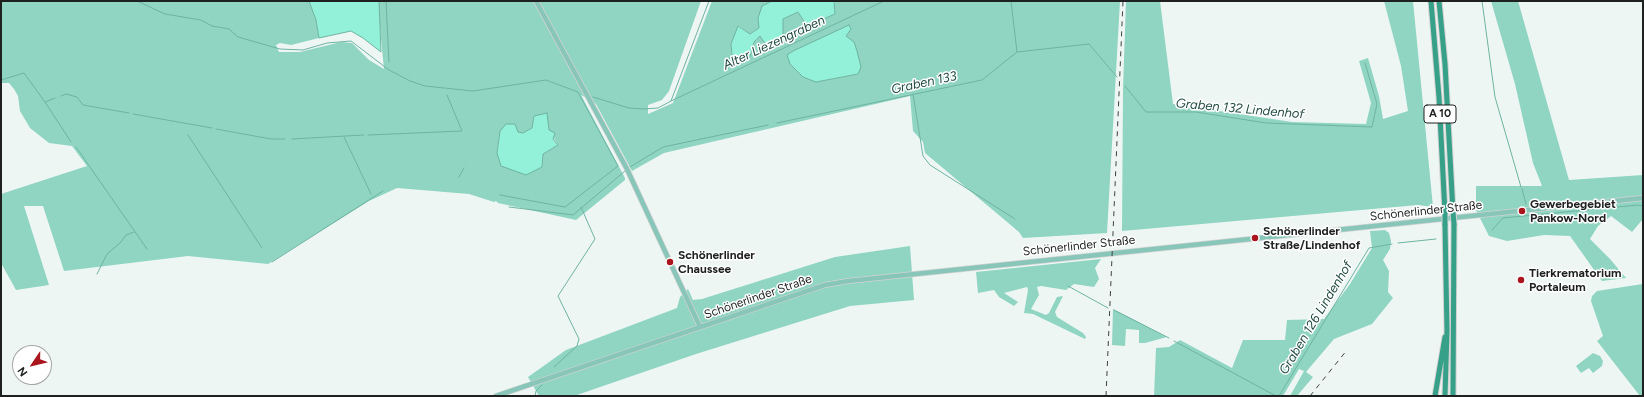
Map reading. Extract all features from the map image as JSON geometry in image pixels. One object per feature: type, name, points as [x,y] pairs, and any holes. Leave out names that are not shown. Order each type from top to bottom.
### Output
[{"type":"highway","name":"A 10","points":[[1431,1],[1439,97],[1445,213],[1447,330],[1445,396]]},
{"type":"highway","name":"A 10","points":[[1438,1],[1445,64],[1454,224],[1454,396]]},
{"type":"highway","points":[[1435,396],[1443,343],[1447,330]]},
{"type":"main road","points":[[536,1],[627,169],[700,328]]},
{"type":"main road","name":"Schönerlinder Straße","points":[[496,396],[825,285],[848,281],[1643,198]]},
{"type":"shaded area","points":[[1,1],[309,1],[316,20],[319,38],[291,45],[280,43],[276,45],[279,52],[300,52],[341,42],[352,43],[369,60],[384,69],[379,1],[701,1],[669,91],[662,100],[648,105],[648,114],[673,103],[712,1],[772,1],[758,18],[759,28],[750,34],[739,26],[731,44],[732,55],[750,57],[754,42],[760,36],[787,39],[783,34],[783,19],[798,12],[807,26],[835,3],[834,1],[1120,1],[1107,233],[1023,238],[1019,232],[925,153],[923,142],[913,131],[910,96],[664,153],[632,171],[596,104],[581,95],[625,180],[576,220],[498,203],[496,201],[494,202],[469,194],[397,188],[369,201],[268,264],[188,256],[64,271],[43,206],[24,206],[49,285],[16,290],[1,263],[1,194],[87,166],[72,146],[49,143],[30,128],[20,111],[18,96],[14,89],[9,83],[2,83]],"holes":[[[849,26],[850,30],[846,36],[858,74],[816,82]],[[534,116],[547,123],[549,130],[558,145],[543,154],[542,167],[526,174],[497,153],[498,144],[500,131],[523,133],[532,128]]]},
{"type":"shaded area","points":[[1126,1],[1160,1],[1173,104],[1292,122],[1366,124],[1371,103],[1359,61],[1368,58],[1379,96],[1383,119],[1408,111],[1401,66],[1384,1],[1413,1],[1433,207],[1418,205],[1122,231],[1123,89]]},
{"type":"shaded area","points":[[1491,1],[1518,1],[1569,180],[1643,175],[1643,219],[1632,232],[1611,216],[1598,226],[1590,239],[1626,278],[1602,281],[1570,236],[1544,235],[1507,241],[1489,236],[1476,210],[1476,186],[1542,186],[1533,163],[1515,84]]},
{"type":"shaded area","points":[[1385,230],[1389,233],[1391,241],[1390,249],[1383,260],[1389,271],[1388,292],[1393,298],[1372,324],[1334,339],[1306,372],[1313,377],[1297,396],[1290,396],[1304,371],[1299,369],[1283,396],[1154,396],[1156,348],[1169,347],[1180,340],[1232,368],[1243,340],[1285,340],[1287,320],[1324,319],[1350,284],[1372,248],[1370,231]]},
{"type":"shaded area","points":[[910,246],[914,300],[850,306],[696,354],[574,396],[539,396],[528,377],[566,350],[677,308],[680,297],[688,289],[693,300],[702,299],[835,257]]},
{"type":"shaded area","points":[[1101,259],[1095,268],[1099,279],[1094,287],[1074,284],[1066,290],[1041,286],[1037,287],[1039,295],[1031,309],[1046,315],[1049,313],[1057,297],[1063,296],[1055,312],[1057,317],[1083,333],[1086,337],[1085,339],[1033,314],[1024,313],[1028,290],[1027,287],[1004,293],[1018,302],[1014,306],[999,297],[994,290],[978,293],[976,272]]},
{"type":"shaded area","points":[[1643,284],[1643,396],[1640,396],[1597,341],[1603,336],[1591,301],[1592,296],[1597,291]]},
{"type":"shaded area","points":[[1113,309],[1167,337],[1145,343],[1139,343],[1139,330],[1126,329],[1125,346],[1112,345]]},
{"type":"shaded area","points":[[1593,353],[1600,356],[1603,361],[1602,366],[1593,373],[1589,368],[1581,373],[1576,366]]},
{"type":"water","points":[[309,1],[379,1],[381,52],[351,31],[319,38],[316,20]]},
{"type":"water","points":[[772,1],[834,1],[835,14],[807,26],[798,12],[783,19],[783,34],[787,39],[769,50],[760,36],[754,42],[750,57],[731,65],[729,59],[732,55],[731,44],[738,26],[750,34],[759,28],[758,18],[762,6]]},
{"type":"water","points":[[849,25],[851,29],[846,36],[854,42],[857,51],[861,67],[858,74],[816,82],[803,77],[790,64],[787,55],[793,51]]},
{"type":"water","points":[[547,113],[549,130],[555,133],[553,139],[558,145],[543,154],[542,167],[526,175],[501,166],[497,153],[500,131],[506,124],[515,124],[518,132],[523,133],[532,128],[534,116]]},
{"type":"waterway","points":[[137,1],[165,14],[201,20],[212,26],[229,29],[238,37],[280,49],[303,50],[327,43],[351,41],[389,70],[410,81],[425,86],[473,91],[546,80],[578,92],[618,166],[565,207],[500,195]]},
{"type":"waterway","points":[[386,1],[389,62]]},
{"type":"waterway","points":[[593,97],[629,108],[644,109],[658,108],[671,101],[709,1]]},
{"type":"waterway","name":"Alter Liezengraben","points":[[671,101],[884,1]]},
{"type":"waterway","name":"Graben 133","points":[[777,123],[982,80],[1017,52],[1011,1]]},
{"type":"waterway","name":"Graben 126 Lindenhof","points":[[1482,1],[1495,97],[1521,187]]},
{"type":"waterway","name":"Graben 132 Lindenhof","points":[[1017,52],[1089,44],[1117,77]]},
{"type":"waterway","name":"Graben 132 Lindenhof","points":[[1125,86],[1146,112],[1196,112],[1266,123],[1372,127],[1377,104],[1365,63]]},
{"type":"waterway","points":[[1,80],[24,73],[45,102],[55,98]]},
{"type":"waterway","points":[[61,96],[66,94],[77,97],[83,105],[129,113]]},
{"type":"waterway","points":[[913,94],[923,156],[930,165],[1015,219]]},
{"type":"waterway","points":[[368,135],[462,131],[447,95]]},
{"type":"waterway","points":[[45,102],[71,142]]},
{"type":"waterway","points":[[133,114],[212,128]]},
{"type":"waterway","name":"Graben 133","points":[[630,167],[663,147],[768,125]]},
{"type":"waterway","points":[[216,129],[271,139],[285,139]]},
{"type":"waterway","points":[[188,135],[262,248]]},
{"type":"waterway","points":[[292,139],[364,135]]},
{"type":"waterway","points":[[344,137],[371,194]]},
{"type":"waterway","points":[[76,147],[147,249]]},
{"type":"waterway","points":[[459,177],[464,168]]},
{"type":"waterway","name":"Graben 133","points":[[509,207],[573,215],[625,171]]},
{"type":"waterway","name":"Graben 126 Lindenhof","points":[[1522,189],[1526,204]]},
{"type":"waterway","points":[[272,262],[383,191]]},
{"type":"waterway","points":[[1492,230],[1503,218],[1638,205],[1643,206]]},
{"type":"waterway","points":[[554,367],[577,346],[579,339],[558,296],[595,239],[581,207]]},
{"type":"waterway","points":[[97,274],[107,254],[120,243],[126,235],[134,232]]},
{"type":"waterway","name":"Graben 126 Lindenhof","points":[[1398,243],[1436,239]]},
{"type":"waterway","name":"Graben 126 Lindenhof","points":[[1279,396],[1369,248],[1392,244]]},
{"type":"waterway","name":"Graben 126 Lindenhof","points":[[1068,286],[1108,308]]},
{"type":"waterway","name":"Graben 126 Lindenhof","points":[[1114,310],[1169,338]]},
{"type":"waterway","name":"Graben 126 Lindenhof","points":[[1174,341],[1276,396]]},
{"type":"waterway","points":[[535,396],[536,391],[542,385]]},
{"type":"railway","points":[[1106,396],[1123,1]]},
{"type":"railway","points":[[1310,396],[1347,350]]},
{"type":"place","name":"Gewerbegebiet Pankow-Nord","points":[[1522,211]]},
{"type":"place","name":"Schönerlinder Straße/Lindenhof","points":[[1255,238]]},
{"type":"place","name":"Schönerlinder Chaussee","points":[[670,262]]},
{"type":"place","name":"Tierkrematorium Portaleum","points":[[1521,280]]}]
